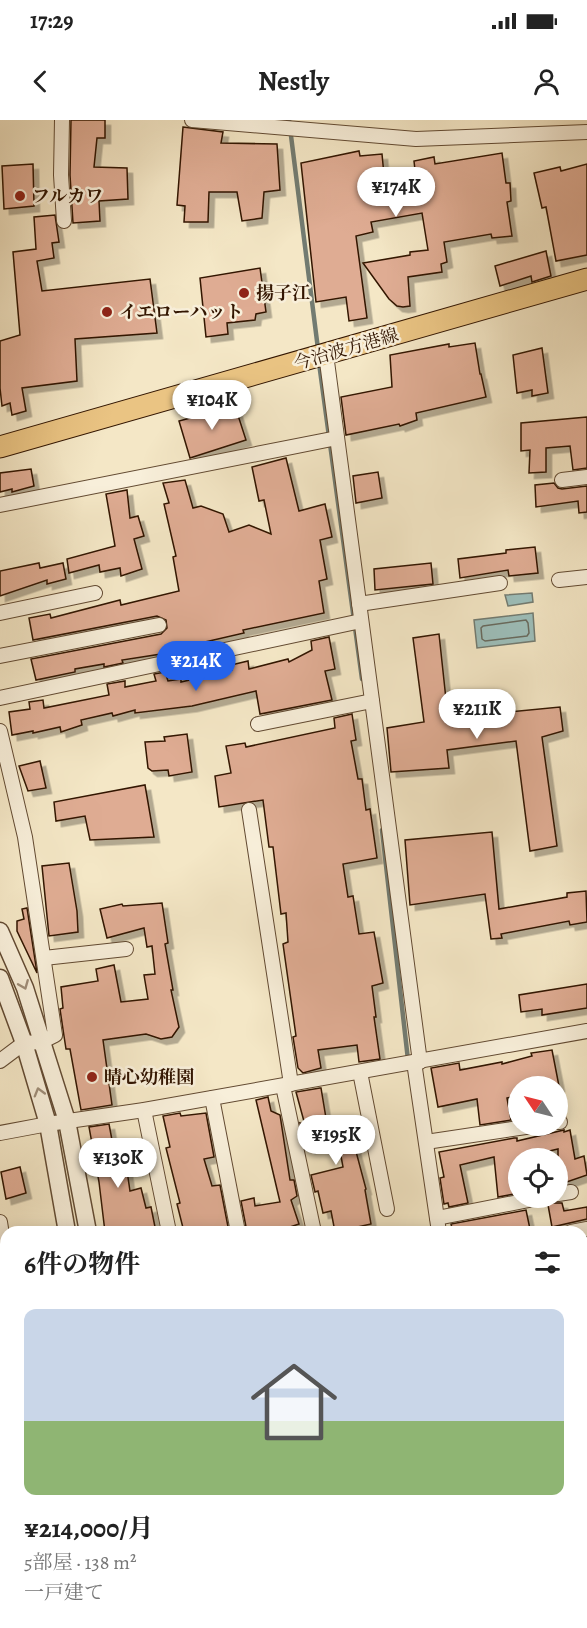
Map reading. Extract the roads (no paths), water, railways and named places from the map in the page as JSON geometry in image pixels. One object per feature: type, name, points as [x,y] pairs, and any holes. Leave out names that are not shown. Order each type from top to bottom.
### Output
[{"type":"main road","name":"今治波方港線","points":[[0,447],[587,279]]},
{"type":"street","points":[[62,120],[61,175],[64,221]]},
{"type":"street","points":[[192,120],[277,124],[416,139],[587,132]]},
{"type":"street","points":[[326,354],[438,1225],[508,1207]]},
{"type":"street","points":[[0,505],[337,438]]},
{"type":"street","points":[[562,480],[587,477]]},
{"type":"street","points":[[560,580],[587,577]]},
{"type":"street","points":[[359,604],[500,583]]},
{"type":"street","points":[[0,614],[95,593]]},
{"type":"street","points":[[0,698],[361,621]]},
{"type":"street","points":[[0,656],[159,625]]},
{"type":"street","points":[[258,724],[372,700]]},
{"type":"street","points":[[0,731],[24,837],[54,1035],[41,1042],[24,1043],[0,1061]]},
{"type":"street","points":[[249,810],[287,1085],[313,1226]]},
{"type":"street","points":[[0,931],[26,988],[67,1121],[87,1226]]},
{"type":"street","points":[[44,958],[126,949]]},
{"type":"street","points":[[0,978],[24,1043],[48,1124],[66,1226]]},
{"type":"street","points":[[0,1133],[144,1110],[587,1031]]},
{"type":"street","points":[[360,1072],[387,1209]]},
{"type":"street","points":[[212,1098],[237,1226]]},
{"type":"street","points":[[144,1110],[168,1226]]},
{"type":"street","points":[[426,1142],[508,1130]]},
{"type":"water","points":[[532,593],[533,602],[508,606],[505,595]]},
{"type":"water","points":[[533,613],[535,641],[477,648],[474,620]]},
{"type":"waterway","points":[[289,120],[318,349]]},
{"type":"waterway","points":[[319,363],[362,679]]},
{"type":"waterway","points":[[382,830],[408,1060]]},
{"type":"place","name":"フルカワ","points":[[20,196]]},
{"type":"place","name":"揚子江","points":[[244,293]]},
{"type":"place","name":"イエローハット","points":[[107,312]]},
{"type":"place","name":"晴心幼稚園","points":[[92,1077]]}]
